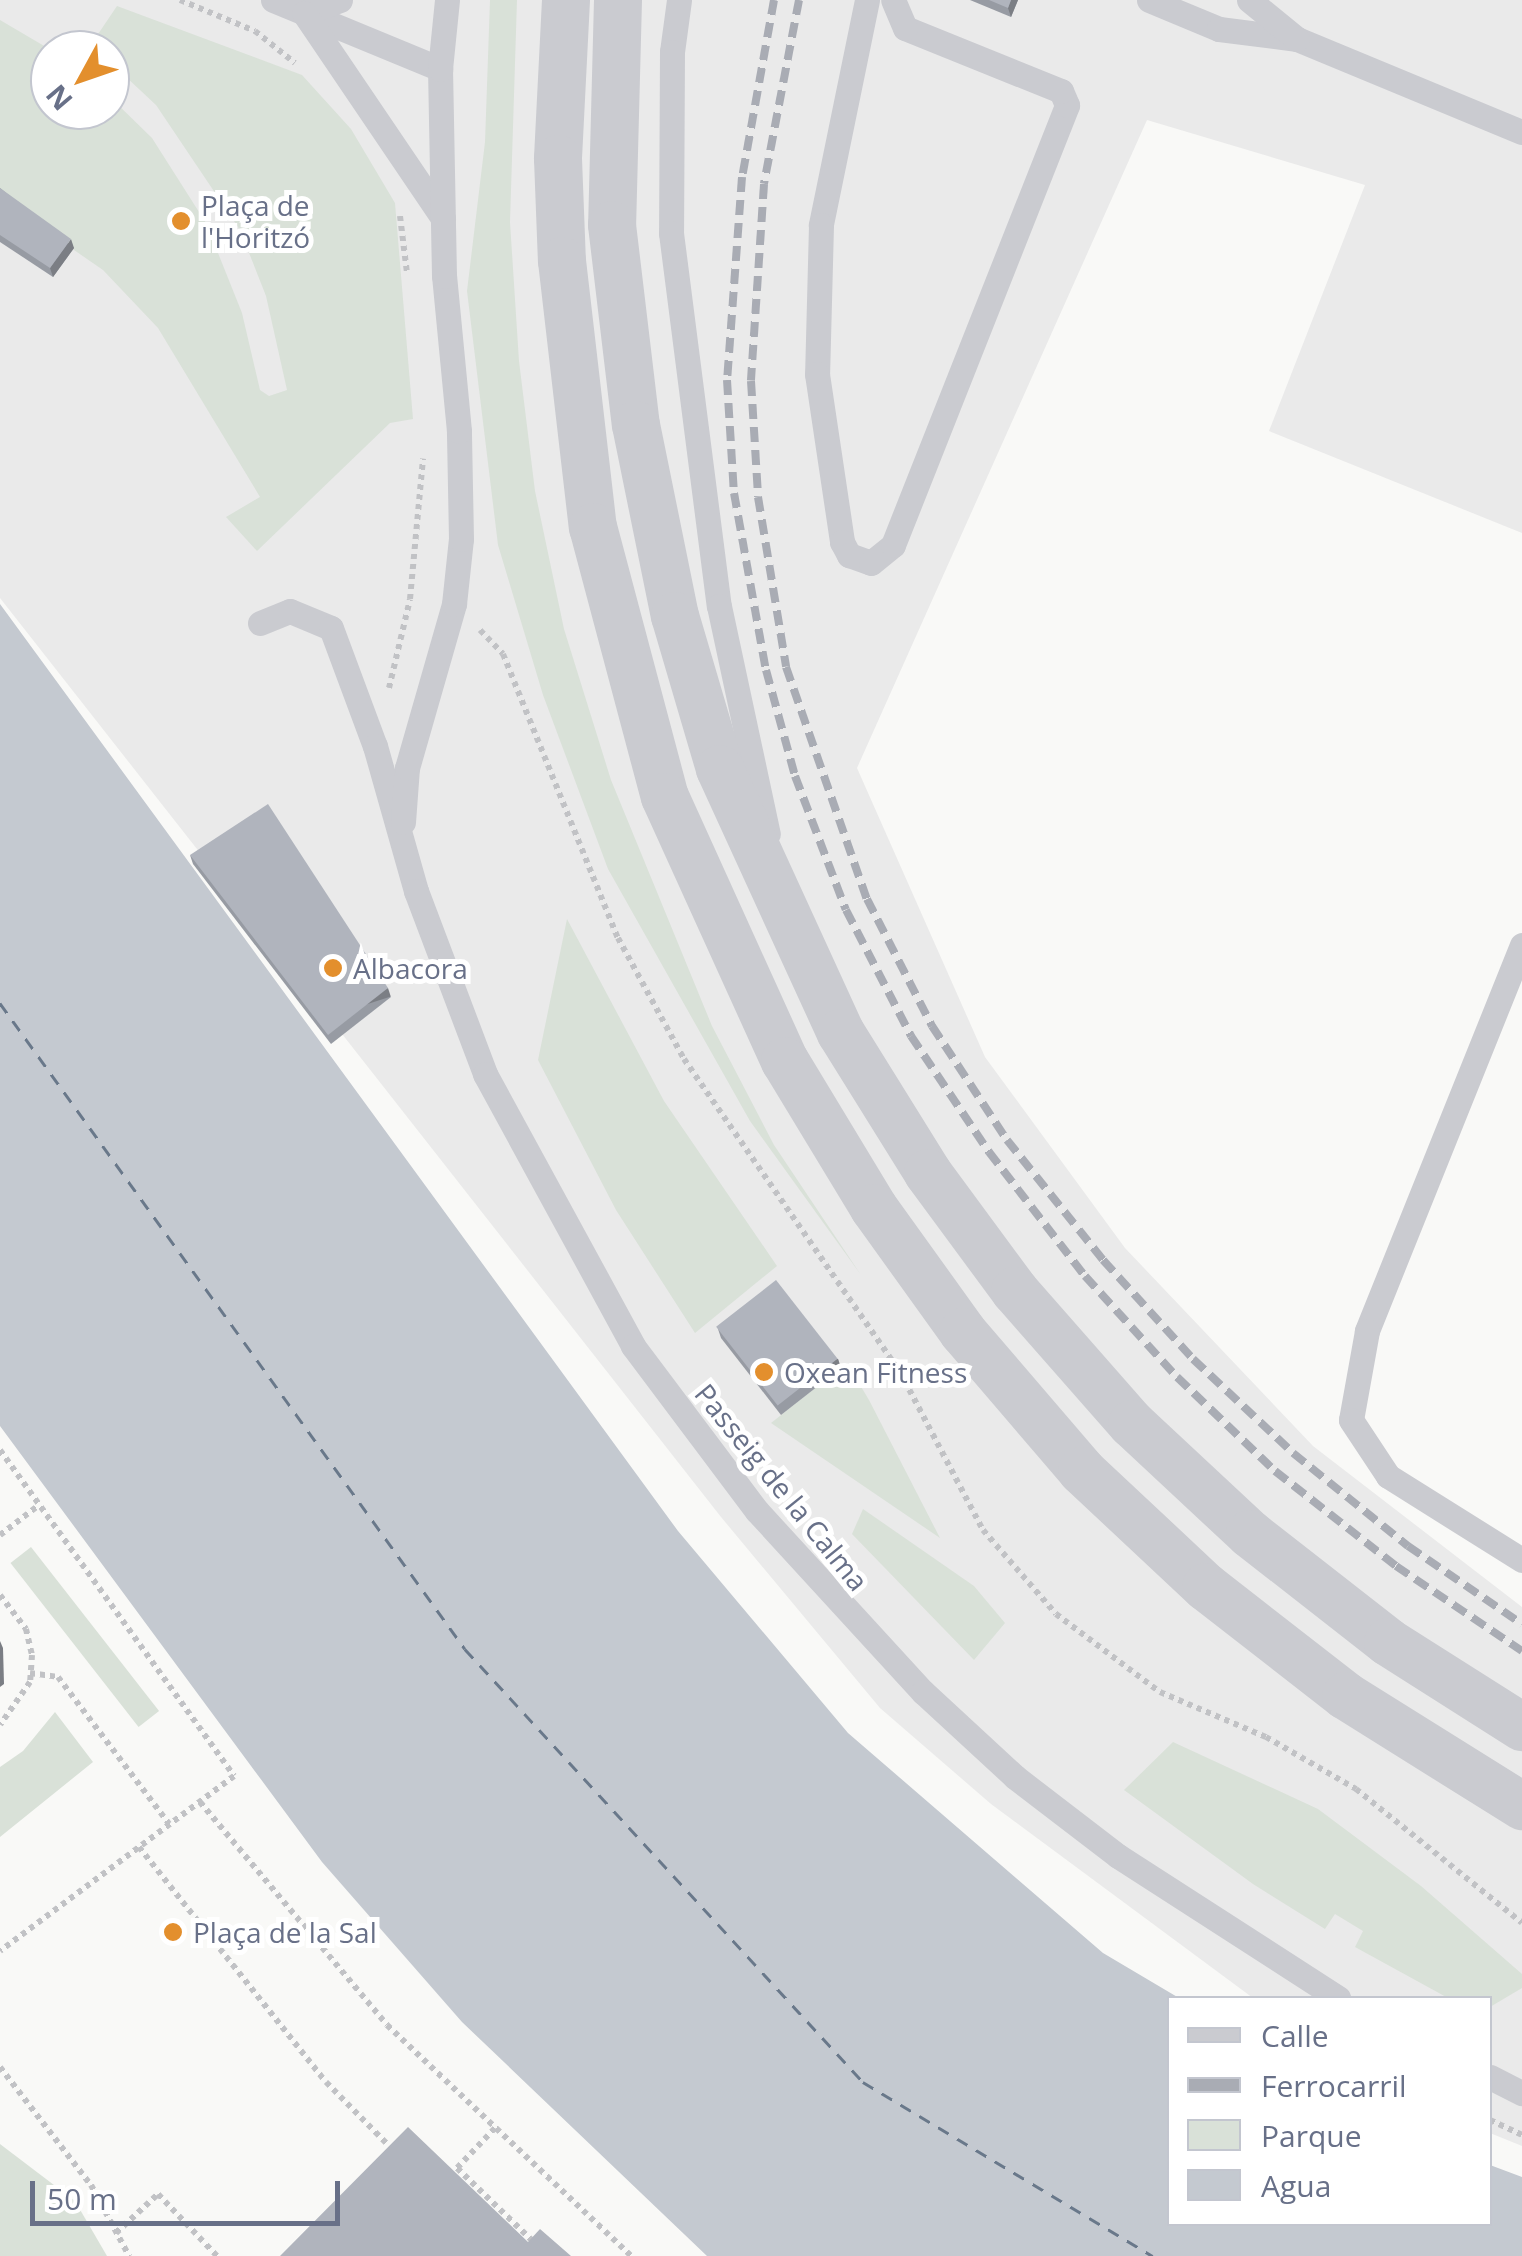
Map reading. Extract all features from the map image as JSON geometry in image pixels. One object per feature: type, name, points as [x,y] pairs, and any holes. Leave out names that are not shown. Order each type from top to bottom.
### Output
[{"type":"street","points":[[566,0],[558,159],[562,261],[594,528],[665,797],[785,1062],[874,1208],[962,1332],[1082,1471],[1206,1587],[1346,1696],[1522,1806]]},
{"type":"street","points":[[618,0],[612,224],[636,425],[675,616],[714,750],[788,926],[841,1033],[928,1173],[1015,1291],[1132,1424],[1250,1534],[1327,1594],[1522,1726]]},
{"type":"lane","points":[[273,0],[440,68]]},
{"type":"lane","points":[[304,13],[340,0]]},
{"type":"lane","points":[[402,836],[407,768],[454,604],[461,539],[443,218],[440,68],[448,0]]},
{"type":"lane","points":[[679,0],[672,52],[672,233],[689,386],[719,606],[788,926]]},
{"type":"lane","points":[[866,0],[821,225],[817,374],[842,542],[849,555],[871,564],[893,545],[1067,105],[1061,91],[906,28],[893,0]]},
{"type":"lane","points":[[1148,0],[1219,29],[1297,39],[1522,132]]},
{"type":"lane","points":[[1248,0],[1297,39]]},
{"type":"lane","points":[[304,13],[443,218]]},
{"type":"lane","name":"Passeig de la Calma","points":[[260,623],[290,611],[331,628],[375,746],[402,836],[485,1074],[579,1256],[633,1346],[757,1511],[923,1692],[1015,1777],[1118,1856],[1335,1996]]},
{"type":"lane","points":[[1522,945],[1367,1330],[1352,1420],[1388,1476],[1522,1560]]},
{"type":"lane","points":[[1492,2078],[1522,2093]]},
{"type":"path","points":[[180,0],[255,31],[305,71]]},
{"type":"path","points":[[396,146],[410,290]]},
{"type":"path","points":[[375,746],[410,599],[423,455]]},
{"type":"path","points":[[0,1450],[234,1776],[0,1951]]},
{"type":"path","points":[[0,1535],[39,1505]]},
{"type":"path","points":[[0,1595],[26,1628],[30,1673],[18,1706],[0,1725]]},
{"type":"path","points":[[30,1673],[58,1678],[169,1824]]},
{"type":"path","points":[[200,1802],[346,1979],[630,2256]]},
{"type":"path","points":[[139,1847],[326,2082],[404,2160]]},
{"type":"path","points":[[0,2067],[90,2185],[129,2256]]},
{"type":"path","points":[[1492,2121],[1522,2135]]},
{"type":"path","points":[[495,2128],[458,2168],[548,2256]]},
{"type":"path","points":[[116,2233],[158,2194],[216,2256]]},
{"type":"shaded area","points":[[0,0],[1522,0],[1522,533],[1269,431],[1365,185],[1147,120],[857,768],[985,1057],[1125,1248],[1313,1446],[1522,1607],[1522,2146],[1492,2134],[1492,1996],[1250,1996],[991,1804],[880,1708],[721,1517],[0,598]]},
{"type":"green space","points":[[490,0],[517,0],[510,222],[519,361],[535,491],[564,629],[611,780],[712,1026],[774,1145],[861,1275],[750,1121],[608,869],[543,695],[498,545],[467,291],[485,142]]},
{"type":"green space","name":"Plaça de l'Horitzó","points":[[117,6],[302,75],[351,129],[395,203],[413,419],[390,423],[257,551],[226,517],[260,497],[158,328],[103,270],[0,199],[0,20],[30,38],[30,130],[130,130],[130,117],[152,138],[206,223],[242,313],[260,390],[269,396],[287,390],[266,296],[240,230],[156,105],[130,81],[130,30],[101,30]]},
{"type":"green space","points":[[567,919],[664,1101],[777,1266],[695,1333],[616,1210],[538,1060]]},
{"type":"green space","points":[[847,1363],[869,1400],[940,1538],[771,1423]]},
{"type":"green space","points":[[863,1509],[974,1586],[1005,1623],[974,1660],[852,1534]]},
{"type":"green space","points":[[31,1547],[159,1711],[139,1727],[11,1563]]},
{"type":"green space","points":[[55,1712],[93,1762],[0,1837],[0,1767],[23,1751]]},
{"type":"green space","points":[[1173,1742],[1318,1809],[1421,1886],[1522,1974],[1522,1988],[1492,2006],[1492,1996],[1444,1996],[1355,1947],[1363,1931],[1335,1914],[1325,1929],[1253,1884],[1124,1790]]},
{"type":"green space","points":[[0,2144],[75,2201],[107,2256],[0,2256]]},
{"type":"water","points":[[0,604],[678,1531],[848,1733],[1103,1953],[1176,1996],[1167,1996],[1167,2226],[1492,2226],[1492,2166],[1522,2177],[1522,2256],[707,2256],[462,2022],[322,1862],[0,1426]]},
{"type":"building","points":[[989,0],[1011,0],[1008,8]]},
{"type":"building","points":[[0,188],[71,239],[50,268],[0,235]]},
{"type":"building","points":[[268,804],[388,988],[328,1035],[190,855]]},
{"type":"building","points":[[776,1280],[838,1359],[778,1406],[716,1327]]},
{"type":"building","points":[[408,2127],[528,2242],[540,2229],[571,2256],[280,2256]]},
{"type":"ferry route","points":[[0,1003],[465,1649],[863,2082],[1153,2256]]},
{"type":"railway","points":[[774,0],[742,177],[727,380],[734,493],[766,670],[795,776],[846,910],[911,1036],[989,1152],[1085,1276],[1177,1377],[1275,1471],[1396,1566],[1522,1651]]},
{"type":"railway","points":[[799,0],[764,184],[751,381],[758,497],[786,667],[867,899],[932,1026],[1007,1140],[1103,1260],[1193,1359],[1293,1453],[1408,1546],[1522,1624]]},
{"type":"place","name":"Plaça de l'Horitzó","points":[[181,221]]},
{"type":"place","name":"Albacora","points":[[333,968]]},
{"type":"place","name":"Oxean Fitness","points":[[764,1372]]},
{"type":"place","name":"Plaça de la Sal","points":[[173,1932]]}]
